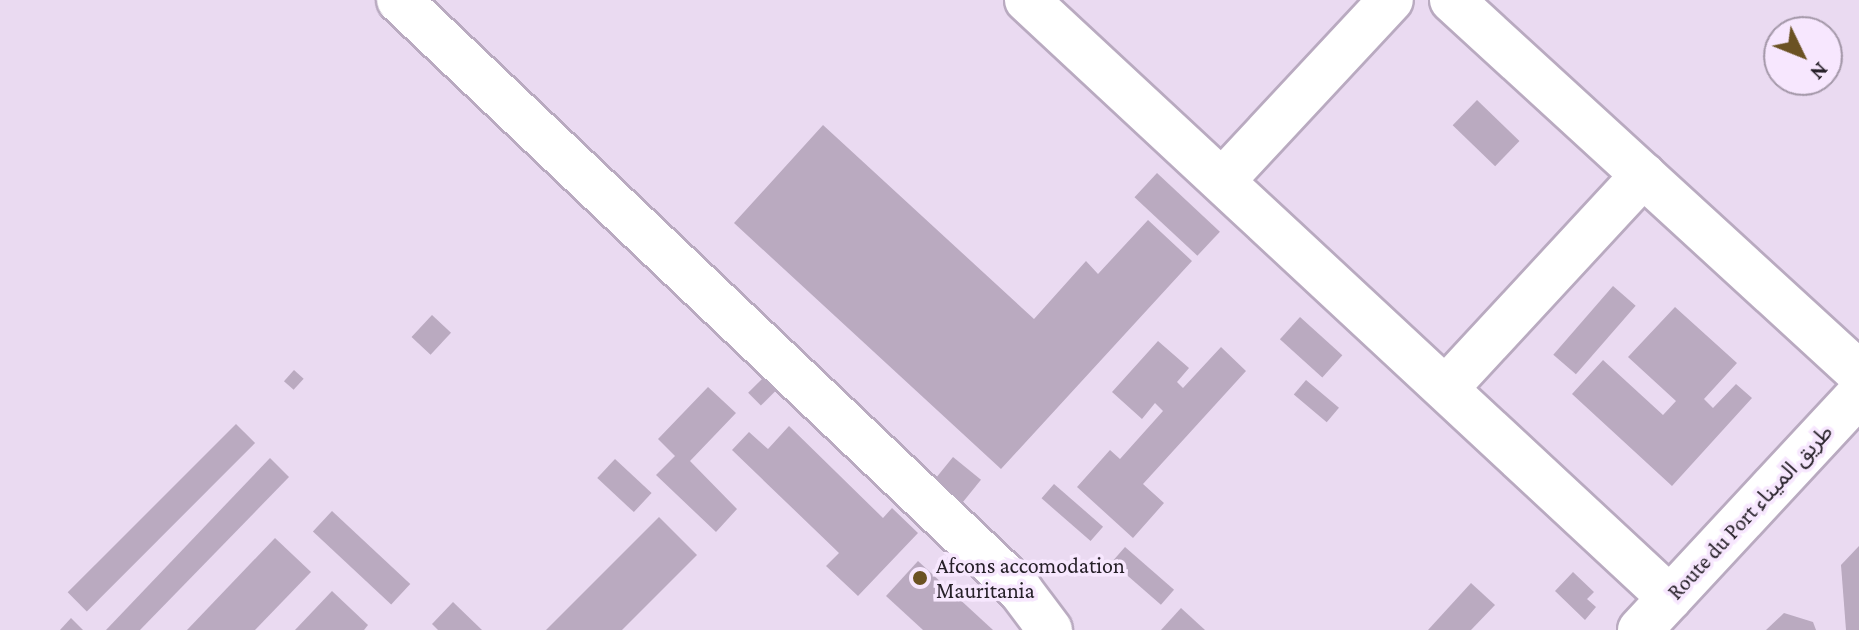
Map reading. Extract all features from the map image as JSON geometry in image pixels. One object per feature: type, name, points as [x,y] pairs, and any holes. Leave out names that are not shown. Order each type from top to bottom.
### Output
[{"type":"street","points":[[399,0],[1020,590],[1050,630]]},
{"type":"street","points":[[1027,0],[1447,387],[1670,598]]},
{"type":"street","points":[[1223,180],[1391,0]]},
{"type":"street","points":[[1452,0],[1859,373]]},
{"type":"street","points":[[1447,387],[1643,175]]},
{"type":"street","name":"Route du Port طريق الميناء","points":[[1640,630],[1859,394]]},
{"type":"building","points":[[1477,100],[1519,141],[1495,166],[1453,125]]},
{"type":"building","points":[[823,125],[1034,319],[1086,261],[1098,274],[1148,220],[1192,261],[1001,469],[734,223]]},
{"type":"building","points":[[1157,173],[1220,232],[1197,256],[1134,197]]},
{"type":"building","points":[[1613,286],[1636,306],[1576,374],[1553,355]]},
{"type":"building","points":[[1675,307],[1737,363],[1704,399],[1713,408],[1736,384],[1752,398],[1672,486],[1572,394],[1603,360],[1663,415],[1676,401],[1628,357]]},
{"type":"building","points":[[432,315],[451,333],[431,355],[412,337]]},
{"type":"building","points":[[1300,317],[1342,355],[1322,377],[1280,339]]},
{"type":"building","points":[[1158,341],[1189,368],[1177,382],[1183,388],[1221,347],[1246,371],[1143,484],[1164,503],[1133,538],[1077,487],[1110,450],[1120,459],[1163,411],[1155,403],[1142,419],[1112,392]]},
{"type":"building","points":[[294,370],[304,379],[294,390],[284,381]]},
{"type":"building","points":[[763,378],[776,391],[761,406],[748,393]]},
{"type":"building","points":[[1306,380],[1339,408],[1327,422],[1294,395]]},
{"type":"building","points":[[708,387],[736,413],[690,461],[737,509],[716,532],[656,475],[675,456],[658,439]]},
{"type":"building","points":[[236,424],[255,443],[87,611],[68,592]]},
{"type":"building","points":[[789,426],[883,518],[892,508],[918,533],[858,596],[826,566],[839,553],[732,450],[749,432],[768,449]]},
{"type":"building","points":[[953,457],[981,480],[963,502],[935,480]]},
{"type":"building","points":[[270,458],[289,477],[140,630],[106,630]]},
{"type":"building","points":[[615,459],[652,493],[634,512],[597,478]]},
{"type":"building","points":[[1054,484],[1103,527],[1091,541],[1042,498]]},
{"type":"building","points":[[332,511],[410,584],[391,604],[313,531]]},
{"type":"building","points":[[659,517],[697,555],[622,630],[546,630]]},
{"type":"building","points":[[275,538],[311,572],[255,630],[187,630]]},
{"type":"building","points":[[1859,546],[1859,630],[1846,630],[1841,565]]},
{"type":"building","points":[[1125,547],[1174,590],[1161,605],[1112,562]]},
{"type":"building","name":"Afcons accomodation Mauritania","points":[[918,561],[993,630],[923,630],[886,596]]},
{"type":"building","points":[[1573,572],[1594,592],[1587,599],[1596,607],[1585,620],[1555,591]]},
{"type":"building","points":[[1471,583],[1495,605],[1471,630],[1428,630]]},
{"type":"building","points":[[332,591],[368,625],[364,630],[295,630]]},
{"type":"building","points":[[453,602],[482,630],[438,630],[432,624]]},
{"type":"building","points":[[1181,608],[1205,630],[1161,630]]},
{"type":"building","points":[[1784,613],[1813,622],[1816,630],[1766,630]]},
{"type":"building","points":[[71,618],[83,630],[60,630]]},
{"type":"place","name":"Afcons accomodation Mauritania","points":[[920,578]]}]
